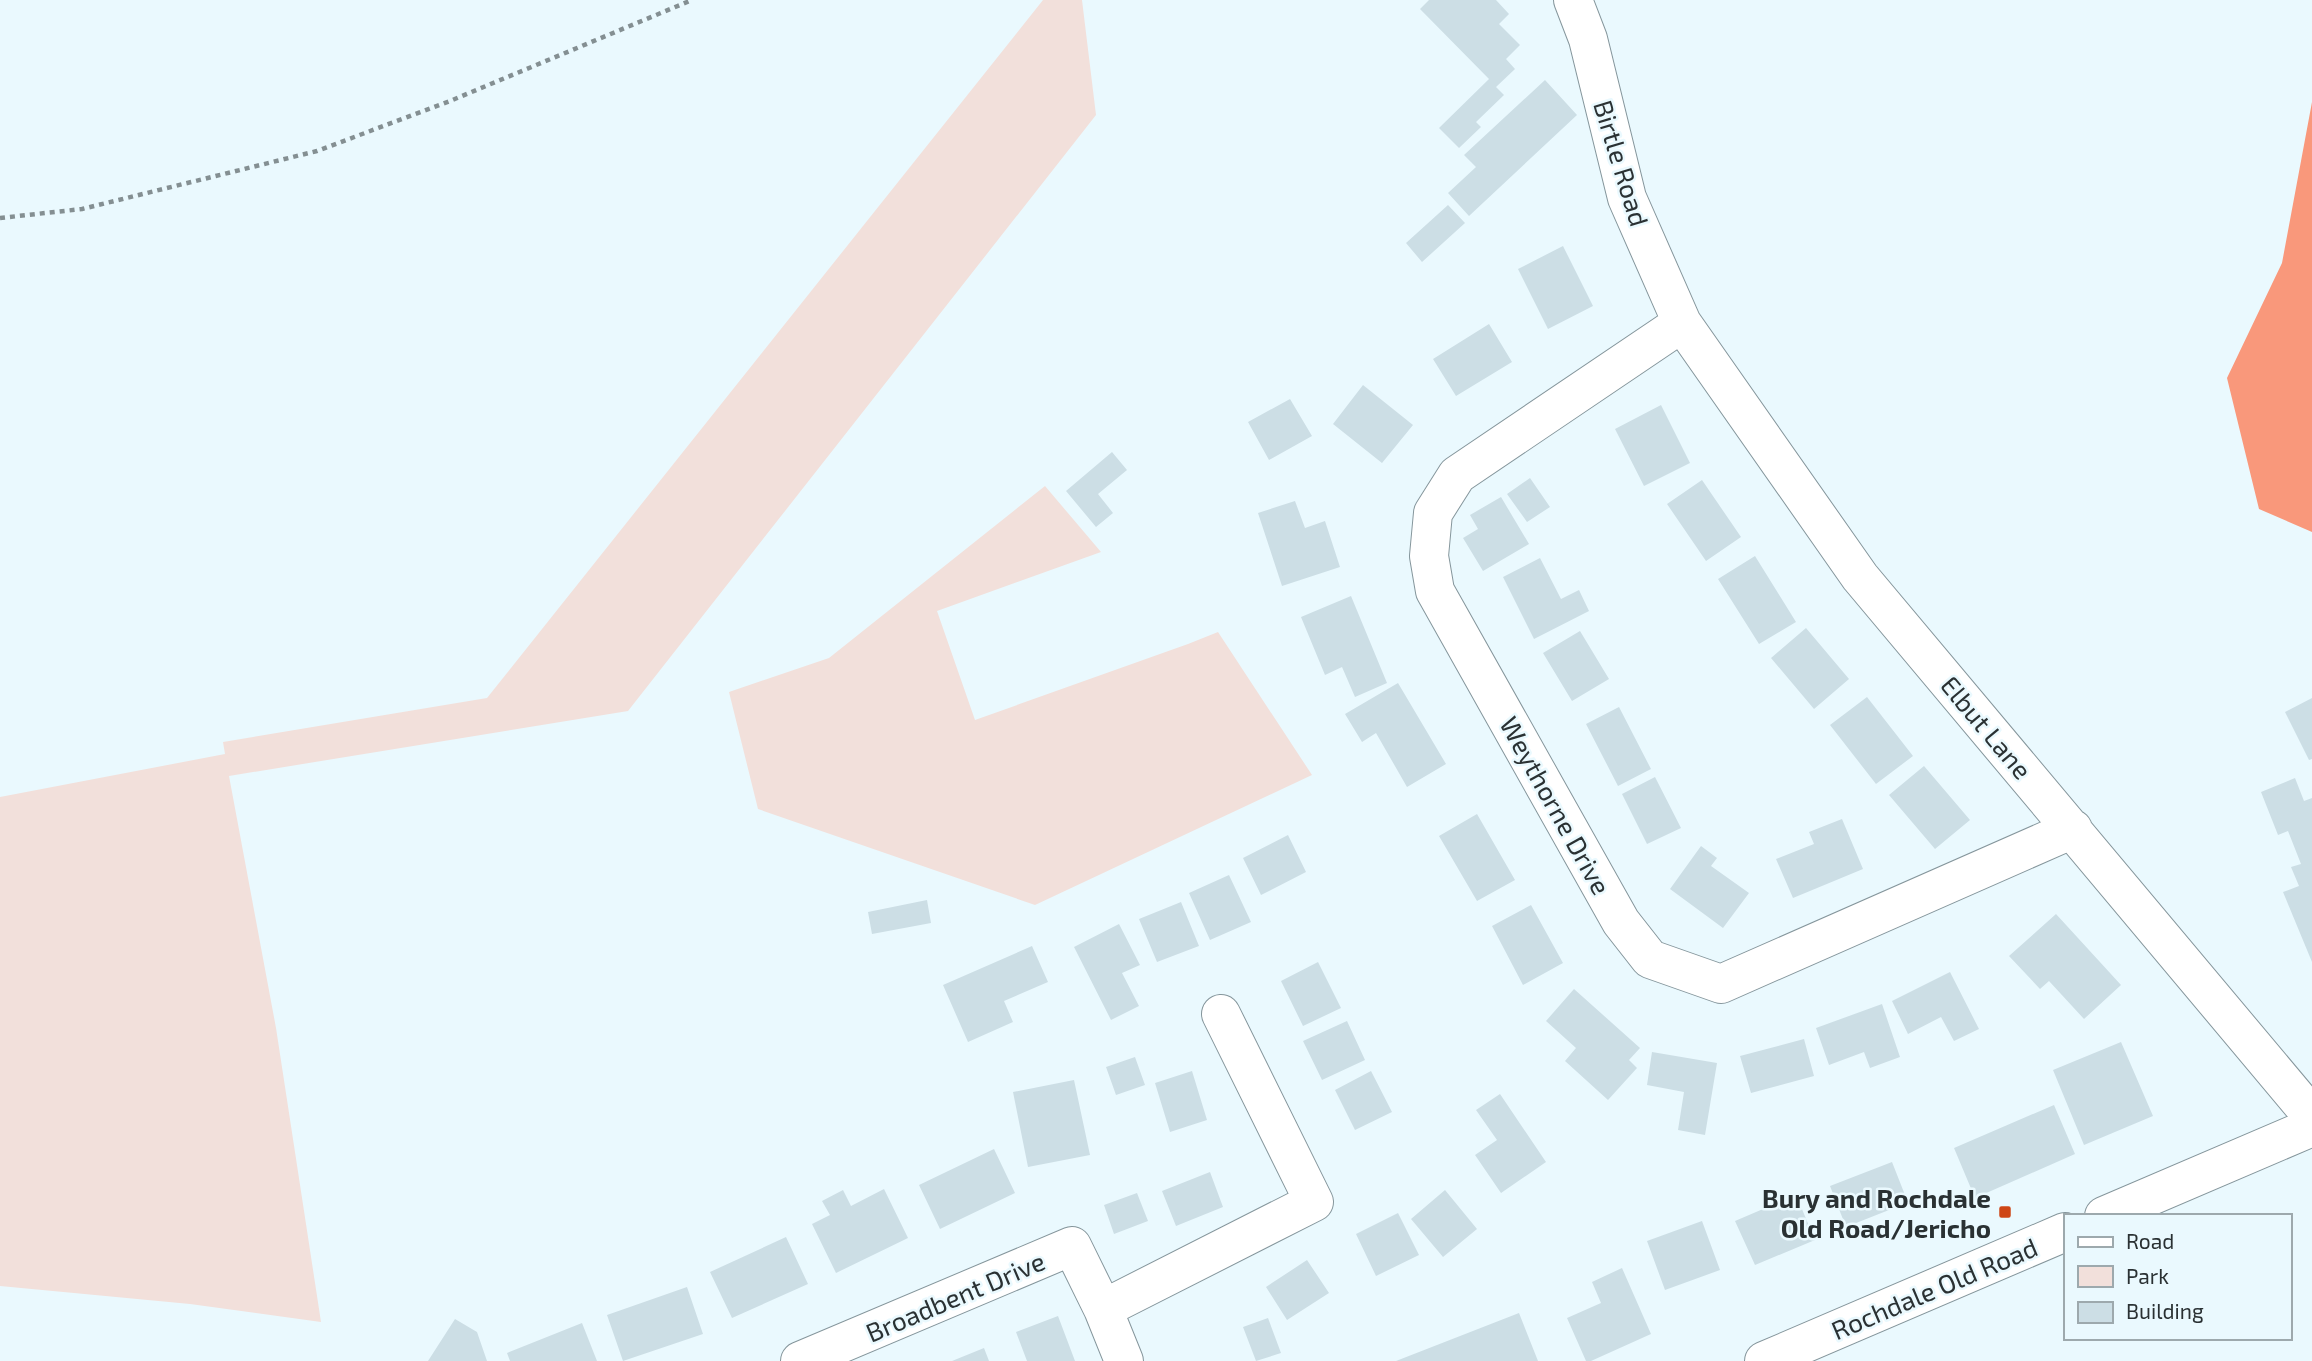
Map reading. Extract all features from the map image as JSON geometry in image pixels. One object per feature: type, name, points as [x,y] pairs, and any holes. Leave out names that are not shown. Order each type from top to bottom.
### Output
[{"type":"street","name":"Birtle Road","points":[[1573,0],[1588,39],[1627,198],[1682,323]]},
{"type":"street","name":"Weythorne Drive","points":[[1682,323],[1457,475],[1433,513],[1429,556],[1435,591],[1621,922],[1650,959],[1721,984],[2073,829]]},
{"type":"street","name":"Elbut Lane","points":[[1682,323],[1860,577],[2312,1116]]},
{"type":"street","points":[[1124,1361],[1103,1308],[1314,1202],[1221,1014]]},
{"type":"street","points":[[2109,1214],[2312,1127]]},
{"type":"street","name":"Rochdale Old Road","points":[[1764,1361],[2064,1232]]},
{"type":"street","name":"Broadbent Drive","points":[[800,1361],[1072,1246],[1103,1308]]},
{"type":"path","points":[[0,218],[82,209],[317,151],[450,101],[692,0]]},
{"type":"green space","points":[[1043,0],[1082,0],[1096,115],[628,711],[229,776],[276,1028],[321,1322],[190,1304],[0,1286],[0,797],[225,754],[223,742],[487,698]]},
{"type":"green space","points":[[1045,486],[1101,552],[937,611],[975,720],[1218,632],[1312,775],[1035,905],[758,809],[729,692],[829,658]]},
{"type":"shaded area","points":[[2312,102],[2312,532],[2259,509],[2227,378],[2282,263]]},
{"type":"building","points":[[1429,0],[1496,0],[1509,14],[1499,24],[1520,45],[1506,59],[1515,69],[1496,87],[1504,95],[1476,122],[1481,127],[1459,148],[1439,128],[1489,79],[1420,9]]},
{"type":"building","points":[[1545,80],[1577,115],[1469,216],[1448,193],[1476,167],[1464,155]]},
{"type":"building","points":[[1448,205],[1465,223],[1422,262],[1406,243]]},
{"type":"building","points":[[1563,246],[1593,306],[1548,329],[1518,269]]},
{"type":"building","points":[[1489,324],[1512,362],[1456,396],[1433,359]]},
{"type":"building","points":[[1363,385],[1413,425],[1382,463],[1333,424]]},
{"type":"building","points":[[1290,399],[1312,436],[1269,460],[1248,422]]},
{"type":"building","points":[[1661,405],[1690,463],[1644,486],[1615,429]]},
{"type":"building","points":[[1112,452],[1127,470],[1098,494],[1113,513],[1096,527],[1066,491]]},
{"type":"building","points":[[1530,478],[1550,507],[1527,522],[1507,494]]},
{"type":"building","points":[[1702,480],[1741,537],[1706,561],[1667,504]]},
{"type":"building","points":[[1501,497],[1529,544],[1483,571],[1463,538],[1478,529],[1470,515]]},
{"type":"building","points":[[1295,501],[1305,528],[1325,521],[1340,567],[1282,586],[1258,513]]},
{"type":"building","points":[[1755,556],[1796,622],[1759,644],[1718,579]]},
{"type":"building","points":[[1540,558],[1561,599],[1579,590],[1589,611],[1534,639],[1503,577]]},
{"type":"building","points":[[1351,596],[1387,683],[1355,697],[1342,667],[1325,675],[1301,617]]},
{"type":"building","points":[[1806,628],[1849,679],[1814,709],[1771,658]]},
{"type":"building","points":[[1580,631],[1609,679],[1572,701],[1543,653]]},
{"type":"building","points":[[1398,683],[1446,764],[1407,787],[1376,733],[1362,742],[1345,714]]},
{"type":"building","points":[[1867,697],[1913,756],[1876,784],[1830,725]]},
{"type":"building","points":[[2312,698],[2312,759],[2309,760],[2285,712]]},
{"type":"building","points":[[1619,707],[1651,769],[1618,786],[1586,724]]},
{"type":"building","points":[[1924,766],[1970,820],[1935,849],[1889,795]]},
{"type":"building","points":[[1655,777],[1681,828],[1647,844],[1622,794]]},
{"type":"building","points":[[2295,778],[2304,801],[2312,798],[2312,962],[2283,892],[2299,886],[2291,867],[2301,864],[2288,831],[2278,835],[2261,792]]},
{"type":"building","points":[[1477,814],[1515,880],[1477,901],[1439,836]]},
{"type":"building","points":[[1842,819],[1863,869],[1793,898],[1776,859],[1814,844],[1809,832]]},
{"type":"building","points":[[1288,835],[1306,872],[1261,895],[1243,858]]},
{"type":"building","points":[[1701,846],[1717,858],[1711,866],[1749,893],[1723,928],[1670,889]]},
{"type":"building","points":[[1229,875],[1251,922],[1210,940],[1189,893]]},
{"type":"building","points":[[927,900],[931,923],[872,934],[868,912]]},
{"type":"building","points":[[1181,902],[1199,946],[1157,962],[1139,919]]},
{"type":"building","points":[[1531,905],[1563,963],[1523,985],[1492,926]]},
{"type":"building","points":[[2056,914],[2121,985],[2084,1019],[2049,981],[2040,989],[2009,956]]},
{"type":"building","points":[[1119,924],[1140,965],[1122,973],[1139,1006],[1111,1020],[1074,947]]},
{"type":"building","points":[[1032,946],[1048,982],[1004,1001],[1013,1022],[968,1042],[943,985]]},
{"type":"building","points":[[1318,962],[1341,1008],[1303,1026],[1281,981]]},
{"type":"building","points":[[1950,972],[1979,1029],[1954,1041],[1941,1017],[1908,1034],[1892,1001]]},
{"type":"building","points":[[1574,989],[1640,1048],[1629,1060],[1637,1068],[1608,1100],[1565,1061],[1576,1048],[1546,1021]]},
{"type":"building","points":[[1882,1004],[1900,1057],[1870,1068],[1864,1052],[1829,1065],[1816,1028]]},
{"type":"building","points":[[1347,1021],[1365,1060],[1322,1080],[1303,1041]]},
{"type":"building","points":[[1804,1039],[1814,1076],[1751,1093],[1740,1056]]},
{"type":"building","points":[[2121,1042],[2153,1116],[2084,1145],[2053,1070]]},
{"type":"building","points":[[1652,1052],[1717,1063],[1705,1135],[1678,1130],[1684,1092],[1647,1085]]},
{"type":"building","points":[[1135,1057],[1145,1085],[1116,1095],[1106,1067]]},
{"type":"building","points":[[1192,1071],[1207,1120],[1170,1132],[1155,1083]]},
{"type":"building","points":[[1371,1071],[1392,1112],[1355,1130],[1335,1090]]},
{"type":"building","points":[[1074,1080],[1090,1155],[1028,1167],[1013,1092]]},
{"type":"building","points":[[1500,1094],[1546,1162],[1501,1193],[1475,1155],[1497,1140],[1476,1110]]},
{"type":"building","points":[[2054,1105],[2075,1154],[1975,1198],[1954,1148]]},
{"type":"building","points":[[994,1149],[1015,1193],[940,1229],[919,1185]]},
{"type":"building","points":[[1892,1162],[1905,1195],[1886,1202],[1889,1210],[1846,1227],[1830,1186]]},
{"type":"building","points":[[1210,1172],[1223,1207],[1176,1226],[1162,1191]]},
{"type":"building","points":[[884,1189],[908,1238],[836,1273],[812,1224],[830,1215],[822,1201],[843,1190],[851,1206]]},
{"type":"building","points":[[1445,1190],[1477,1229],[1443,1257],[1411,1219]]},
{"type":"building","points":[[1137,1193],[1148,1221],[1114,1234],[1104,1205]]},
{"type":"building","points":[[1796,1195],[1815,1240],[1755,1265],[1735,1221]]},
{"type":"building","points":[[1398,1213],[1419,1255],[1376,1276],[1356,1234]]},
{"type":"building","points":[[1702,1221],[1720,1270],[1665,1290],[1647,1241]]},
{"type":"building","points":[[786,1237],[808,1284],[732,1318],[710,1272]]},
{"type":"building","points":[[1307,1260],[1329,1293],[1287,1320],[1266,1287]]},
{"type":"building","points":[[1622,1268],[1651,1334],[1586,1361],[1567,1318],[1601,1303],[1592,1282]]},
{"type":"building","points":[[687,1287],[703,1334],[623,1361],[607,1315]]},
{"type":"building","points":[[1519,1313],[1538,1361],[1396,1361]]},
{"type":"building","points":[[1058,1316],[1075,1361],[1027,1361],[1016,1332]]},
{"type":"building","points":[[1268,1318],[1281,1353],[1256,1361],[1243,1327]]},
{"type":"building","points":[[455,1319],[477,1332],[487,1361],[428,1361]]},
{"type":"building","points":[[582,1323],[597,1361],[510,1361],[507,1353]]},
{"type":"building","points":[[984,1348],[989,1361],[952,1361]]},
{"type":"place","name":"Bury and Rochdale Old Road/Jericho","points":[[2005,1212]]}]
